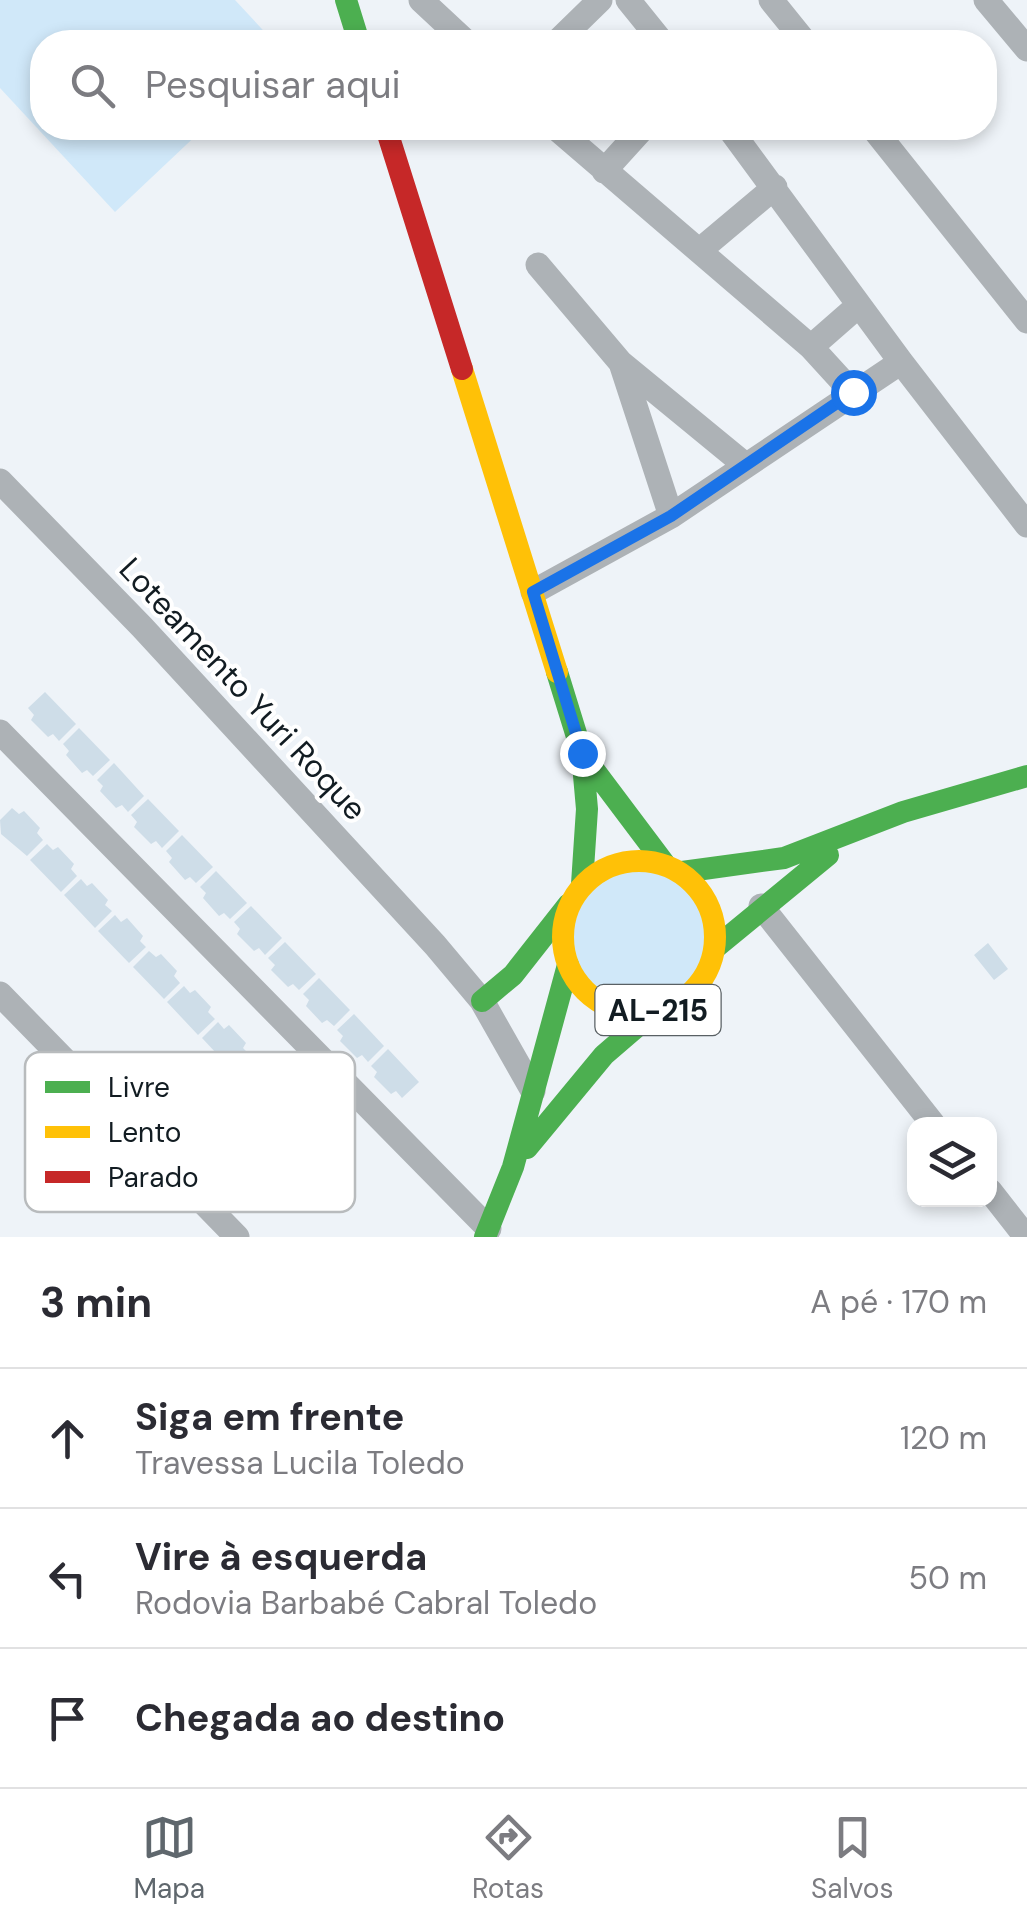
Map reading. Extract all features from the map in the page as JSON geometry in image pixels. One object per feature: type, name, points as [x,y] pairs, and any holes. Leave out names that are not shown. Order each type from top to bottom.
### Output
[{"type":"main road","points":[[346,0],[355,30]]},
{"type":"main road","points":[[390,140],[582,753],[588,809],[576,893],[513,975],[482,1001]]},
{"type":"main road","points":[[582,753],[673,867]]},
{"type":"main road","name":"AL-215","points":[[487,1233],[513,1168],[567,961],[564,920],[576,893],[620,861],[673,867],[784,858],[855,834],[904,812],[1027,776]]},
{"type":"main road","name":"AL-215","points":[[715,948],[855,834]]},
{"type":"main road","name":"AL-215","points":[[513,1168],[604,1054],[654,1012],[694,990],[708,970],[715,948],[710,905],[673,867]]},
{"type":"main road","points":[[513,975],[542,960],[567,961]]},
{"type":"main road","name":"AL-215","points":[[567,961],[582,988],[603,1004],[628,1012],[654,1012]]},
{"type":"street","points":[[422,0],[453,30]]},
{"type":"street","points":[[570,30],[600,0]]},
{"type":"street","points":[[628,0],[652,30]]},
{"type":"street","points":[[771,0],[795,30]]},
{"type":"street","points":[[986,0],[1027,50]]},
{"type":"street","points":[[569,140],[811,347],[853,392]]},
{"type":"street","points":[[604,171],[633,140]]},
{"type":"street","points":[[738,140],[900,362],[1027,525]]},
{"type":"street","points":[[883,140],[1027,320]]},
{"type":"street","points":[[700,250],[776,188]]},
{"type":"street","points":[[538,265],[621,363],[744,464]]},
{"type":"street","points":[[811,347],[859,305]]},
{"type":"street","points":[[533,592],[671,516],[900,362]]},
{"type":"street","points":[[621,363],[671,516]]},
{"type":"street","name":"Loteamento Yuri Roque","points":[[0,481],[156,641],[435,945],[482,1001],[533,1091]]},
{"type":"street","points":[[0,732],[311,1052]]},
{"type":"street","points":[[762,906],[928,1117]]},
{"type":"street","points":[[0,994],[57,1052]]},
{"type":"street","points":[[355,1097],[487,1233]]},
{"type":"street","points":[[997,1200],[1026,1237]]},
{"type":"street","points":[[213,1212],[237,1237]]},
{"type":"shaded area","points":[[0,0],[235,0],[263,30],[30,30],[30,120],[0,88]]},
{"type":"shaded area","points":[[48,140],[191,140],[115,212]]},
{"type":"shaded area","points":[[640,868],[666,874],[689,888],[703,911],[709,937],[703,963],[689,986],[666,1000],[640,1006],[614,1000],[591,986],[577,963],[571,937],[577,911],[591,888],[614,874]]},
{"type":"building","points":[[45,692],[76,724],[59,741],[53,734],[48,737],[31,720],[34,715],[28,708]]},
{"type":"building","points":[[79,728],[110,760],[93,776],[87,770],[82,773],[66,755],[69,751],[63,744]]},
{"type":"building","points":[[114,763],[144,796],[128,812],[122,805],[116,808],[100,791],[103,786],[97,780]]},
{"type":"building","points":[[148,799],[179,831],[162,848],[156,841],[151,844],[134,827],[137,822],[131,815]]},
{"type":"building","points":[[12,808],[19,814],[24,811],[40,828],[37,833],[43,840],[27,856],[1,834],[0,820]]},
{"type":"building","points":[[182,835],[213,867],[196,883],[190,877],[185,880],[169,862],[172,858],[166,851]]},
{"type":"building","points":[[47,844],[53,850],[58,847],[74,864],[71,869],[77,876],[61,892],[30,860]]},
{"type":"building","points":[[216,871],[247,903],[230,919],[224,913],[219,916],[203,898],[206,893],[200,887]]},
{"type":"building","points":[[81,879],[87,886],[92,883],[108,900],[105,905],[112,911],[95,928],[64,895]]},
{"type":"building","points":[[251,906],[282,938],[265,955],[259,948],[254,951],[237,934],[240,929],[234,922]]},
{"type":"building","points":[[115,915],[121,922],[127,918],[143,936],[140,941],[146,947],[129,963],[98,931]]},
{"type":"building","points":[[285,942],[316,974],[299,990],[293,984],[288,987],[271,970],[275,965],[268,958]]},
{"type":"building","points":[[988,943],[1008,969],[994,980],[974,955]]},
{"type":"building","points":[[149,951],[156,957],[161,954],[177,971],[174,976],[180,983],[164,999],[133,967]]},
{"type":"building","points":[[319,978],[350,1010],[334,1026],[327,1020],[322,1023],[306,1006],[309,1000],[303,994]]},
{"type":"building","points":[[184,986],[190,993],[195,990],[211,1007],[208,1012],[215,1019],[198,1035],[167,1002]]},
{"type":"building","points":[[354,1014],[384,1046],[368,1062],[362,1055],[357,1058],[340,1041],[343,1036],[337,1030]]},
{"type":"building","points":[[218,1022],[224,1029],[229,1025],[246,1043],[243,1048],[247,1052],[215,1052],[202,1038]]},
{"type":"building","points":[[388,1049],[419,1082],[402,1098],[396,1091],[391,1094],[374,1077],[377,1072],[371,1066]]},
{"type":"traffic: fast","points":[[346,0],[355,30]]},
{"type":"traffic: fast","points":[[557,672],[582,753],[587,809],[582,884]]},
{"type":"traffic: fast","points":[[582,754],[664,863]]},
{"type":"traffic: fast","points":[[682,872],[784,858],[903,812],[1027,776]]},
{"type":"traffic: fast","points":[[715,948],[828,855]]},
{"type":"traffic: fast","points":[[482,1001],[513,975],[568,905]]},
{"type":"traffic: fast","points":[[485,1237],[513,1167],[568,965]]},
{"type":"traffic: fast","points":[[527,1148],[604,1055],[654,1012]]},
{"type":"traffic: slow","points":[[462,369],[557,672]]},
{"type":"traffic: slow","points":[[639,861],[668,867],[693,883],[709,908],[715,937],[709,966],[693,991],[668,1007],[639,1013],[610,1007],[585,991],[569,966],[563,937],[569,908],[585,883],[610,867],[639,861]]},
{"type":"traffic: jam","points":[[390,140],[462,369]]},
{"type":"route","points":[[582,753],[533,592],[671,516],[853,392]]}]
